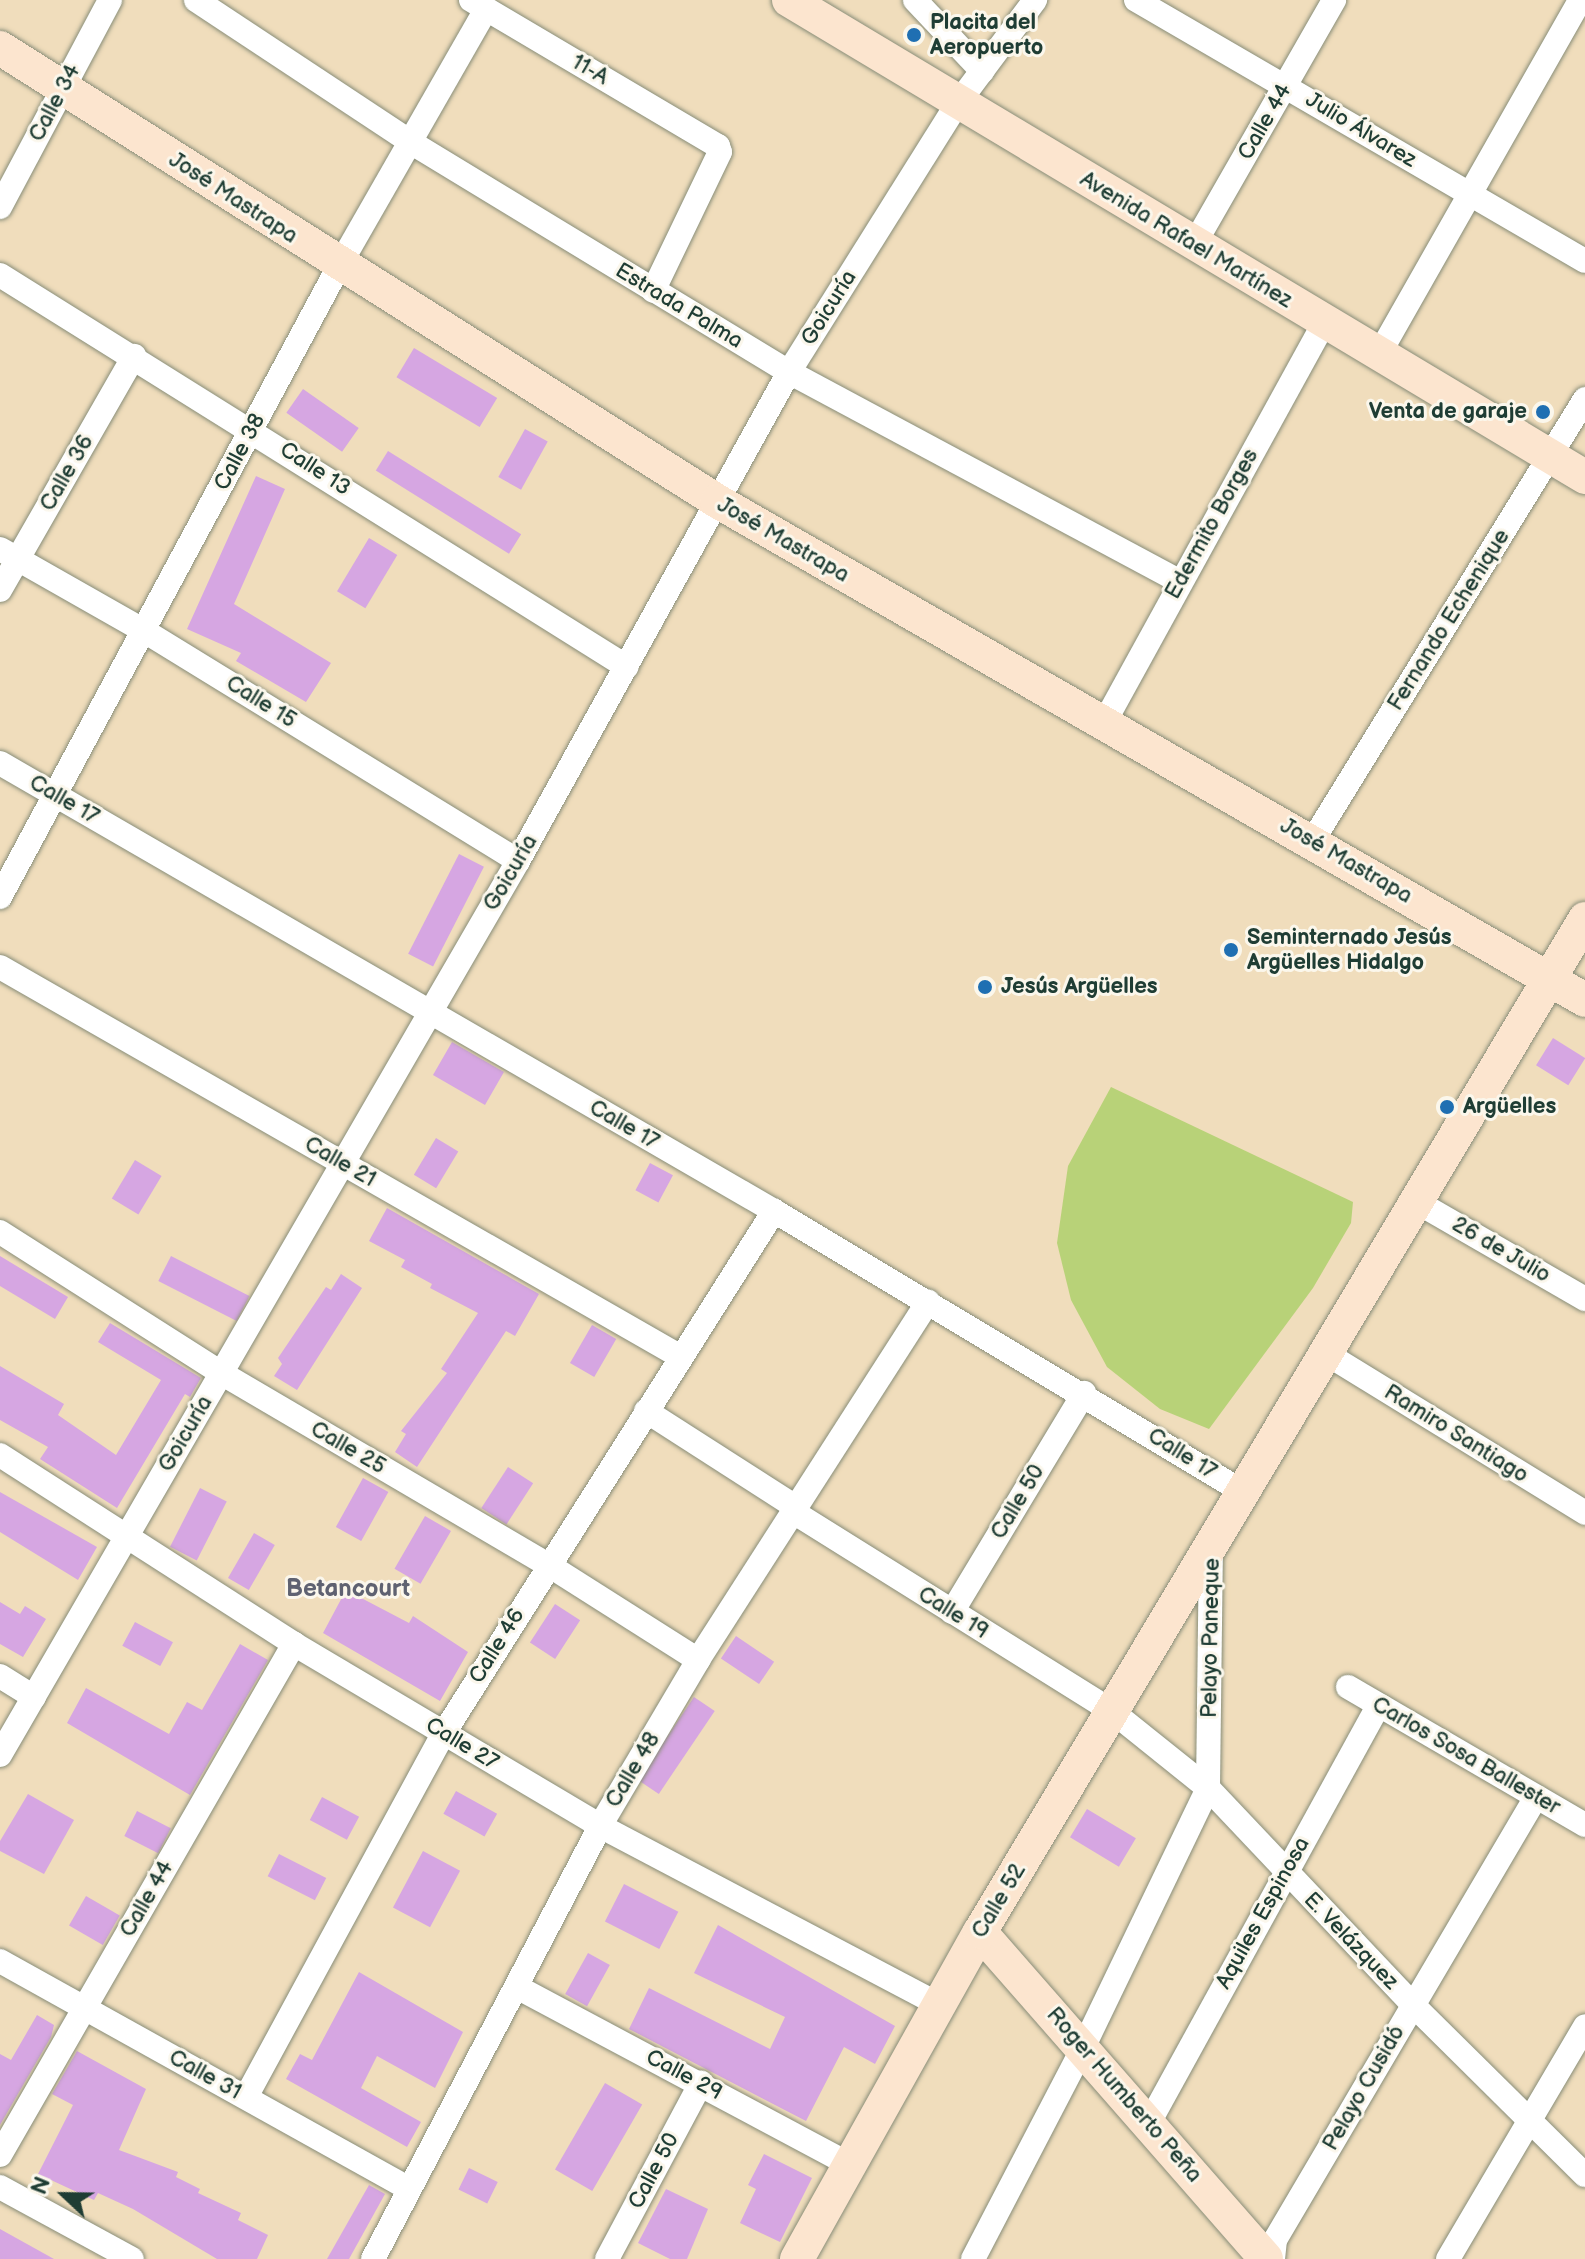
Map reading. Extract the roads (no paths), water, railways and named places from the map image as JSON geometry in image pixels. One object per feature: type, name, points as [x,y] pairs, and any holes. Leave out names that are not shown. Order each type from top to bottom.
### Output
[{"type":"street","name":"Calle 34","points":[[0,207],[110,0]]},
{"type":"street","name":"Estrada Palma","points":[[196,0],[412,143],[789,372],[1179,581]]},
{"type":"street","name":"Avenida Rafael Martínez","points":[[789,0],[1195,243],[1323,324],[1585,477]]},
{"type":"street","points":[[915,0],[982,71]]},
{"type":"street","name":"Goicuría","points":[[0,1755],[518,861],[789,372],[958,103],[1035,0]]},
{"type":"street","name":"Julio Álvarez","points":[[1136,0],[1585,261]]},
{"type":"street","name":"Calle 44","points":[[1195,243],[1334,0]]},
{"type":"street","points":[[1378,356],[1580,0]]},
{"type":"street","name":"Calle 38","points":[[0,897],[58,796],[339,266],[412,143],[479,5]]},
{"type":"street","name":"11-A","points":[[479,5],[710,137],[720,152],[653,291]]},
{"type":"street","name":"José Mastrapa","points":[[0,48],[339,266],[717,501],[1103,725],[1313,840],[1585,1000]]},
{"type":"street","name":"Calle 13","points":[[0,275],[252,429],[627,667]]},
{"type":"street","name":"Edermito Borges","points":[[1103,725],[1179,581],[1323,324]]},
{"type":"street","name":"Calle 36","points":[[0,590],[9,554],[134,356]]},
{"type":"street","name":"Fernando Echenique","points":[[1313,840],[1585,399]]},
{"type":"street","name":"Calle 15","points":[[9,554],[146,632],[518,861]]},
{"type":"street","name":"Calle 17","points":[[0,763],[774,1211],[1084,1393],[1245,1493]]},
{"type":"street","name":"Pelayo Paneque","points":[[973,2259],[1083,2048],[1208,1788],[1211,1549],[1585,919]]},
{"type":"street","name":"Calle 21","points":[[0,967],[681,1357]]},
{"type":"street","name":"26 de Julio","points":[[1417,1202],[1585,1299]]},
{"type":"street","name":"Calle 46","points":[[246,2097],[444,1733],[547,1564],[774,1211]]},
{"type":"street","name":"Calle 25","points":[[0,1232],[221,1373],[547,1564],[698,1660]]},
{"type":"street","name":"Calle 48","points":[[373,2259],[600,1826],[698,1660],[928,1302]]},
{"type":"street","name":"Ramiro Santiago","points":[[1327,1354],[1585,1513]]},
{"type":"street","name":"Calle 50","points":[[952,1612],[1084,1393]]},
{"type":"street","name":"Calle 19","points":[[646,1411],[952,1612],[1113,1712]]},
{"type":"street","name":"Calle 27","points":[[0,1455],[294,1644],[600,1826],[939,2005]]},
{"type":"street","name":"Calle 52","points":[[797,2259],[980,1932],[1211,1549]]},
{"type":"street","name":"Calle 44","points":[[0,2155],[294,1644]]},
{"type":"street","points":[[0,1676],[34,1697]]},
{"type":"street","name":"Carlos Sosa Ballester","points":[[1348,1687],[1585,1825]]},
{"type":"street","name":"Aquiles Espinosa","points":[[1150,2121],[1378,1706]]},
{"type":"street","name":"E. Velázquez","points":[[1113,1712],[1208,1788],[1412,2004],[1585,2175]]},
{"type":"street","name":"Pelayo Cusidó","points":[[1273,2259],[1275,2240],[1536,1797]]},
{"type":"street","name":"Roger Humberto Peña","points":[[980,1932],[1150,2121],[1266,2259]]},
{"type":"street","name":"Calle 31","points":[[0,1961],[409,2189]]},
{"type":"street","name":"Calle 29","points":[[517,1987],[850,2165]]},
{"type":"street","points":[[1448,2259],[1585,2026]]},
{"type":"street","name":"Calle 50","points":[[607,2259],[701,2083]]},
{"type":"street","points":[[0,2187],[132,2259]]},
{"type":"place","name":"Placita del Aeropuerto","points":[[914,35]]},
{"type":"place","name":"Venta de garaje","points":[[1543,412]]},
{"type":"place","name":"Seminternado Jesús Argüelles Hidalgo","points":[[1231,950]]},
{"type":"place","name":"Jesús Argüelles","points":[[985,987]]},
{"type":"place","name":"Argüelles","points":[[1447,1107]]},
{"type":"district","name":"Betancourt","points":[[348,1589]]}]
